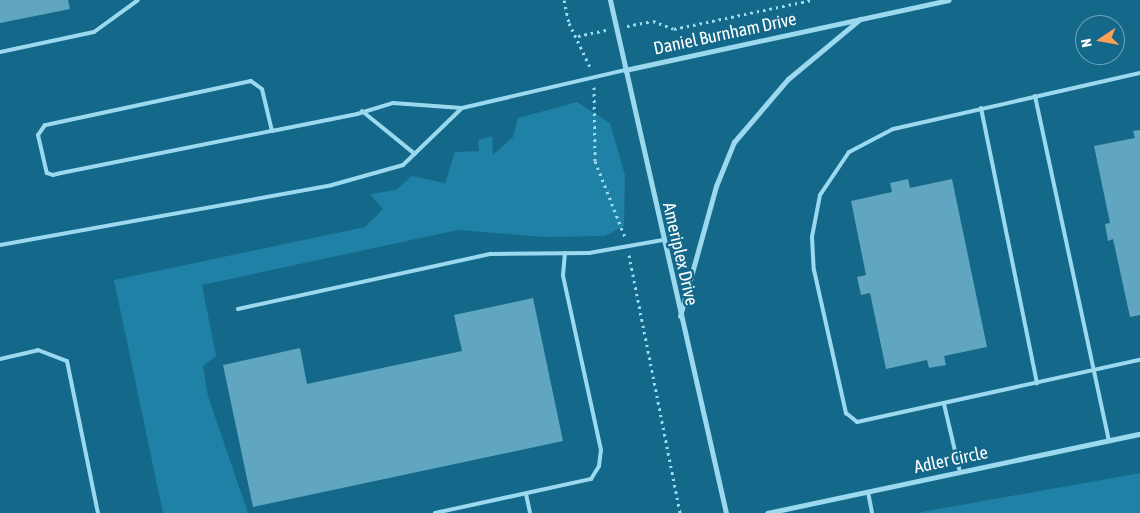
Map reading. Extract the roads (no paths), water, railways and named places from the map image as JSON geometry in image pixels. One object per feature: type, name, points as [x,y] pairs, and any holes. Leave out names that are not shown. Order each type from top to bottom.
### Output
[{"type":"street","name":"Ameriplex Drive","points":[[610,0],[624,70],[726,513]]},
{"type":"street","name":"Daniel Burnham Drive","points":[[624,70],[949,0]]},
{"type":"street","points":[[680,317],[716,186],[734,142],[788,79],[860,19]]},
{"type":"street","name":"Adler Circle","points":[[767,513],[1140,434]]},
{"type":"lane","points":[[0,52],[94,32],[138,0]]},
{"type":"lane","points":[[272,131],[262,89],[252,81],[45,125],[38,135],[47,173],[53,174],[272,131],[394,103],[462,108],[624,70]]},
{"type":"lane","points":[[1140,73],[893,129],[849,152],[820,195],[812,237],[814,270],[846,413],[857,422],[1140,360]]},
{"type":"lane","points":[[1034,96],[1091,370],[1109,441]]},
{"type":"lane","points":[[0,245],[332,185],[403,164],[462,108]]},
{"type":"lane","points":[[981,108],[1037,383]]},
{"type":"lane","points":[[362,111],[415,154]]},
{"type":"lane","points":[[238,309],[491,254],[564,253],[663,240]]},
{"type":"lane","points":[[435,513],[591,479],[599,466],[600,450],[563,275],[564,253]]},
{"type":"lane","points":[[0,358],[38,350],[67,361],[98,513]]},
{"type":"lane","points":[[944,404],[960,472]]},
{"type":"lane","points":[[868,492],[872,513]]},
{"type":"lane","points":[[526,494],[530,513]]}]
